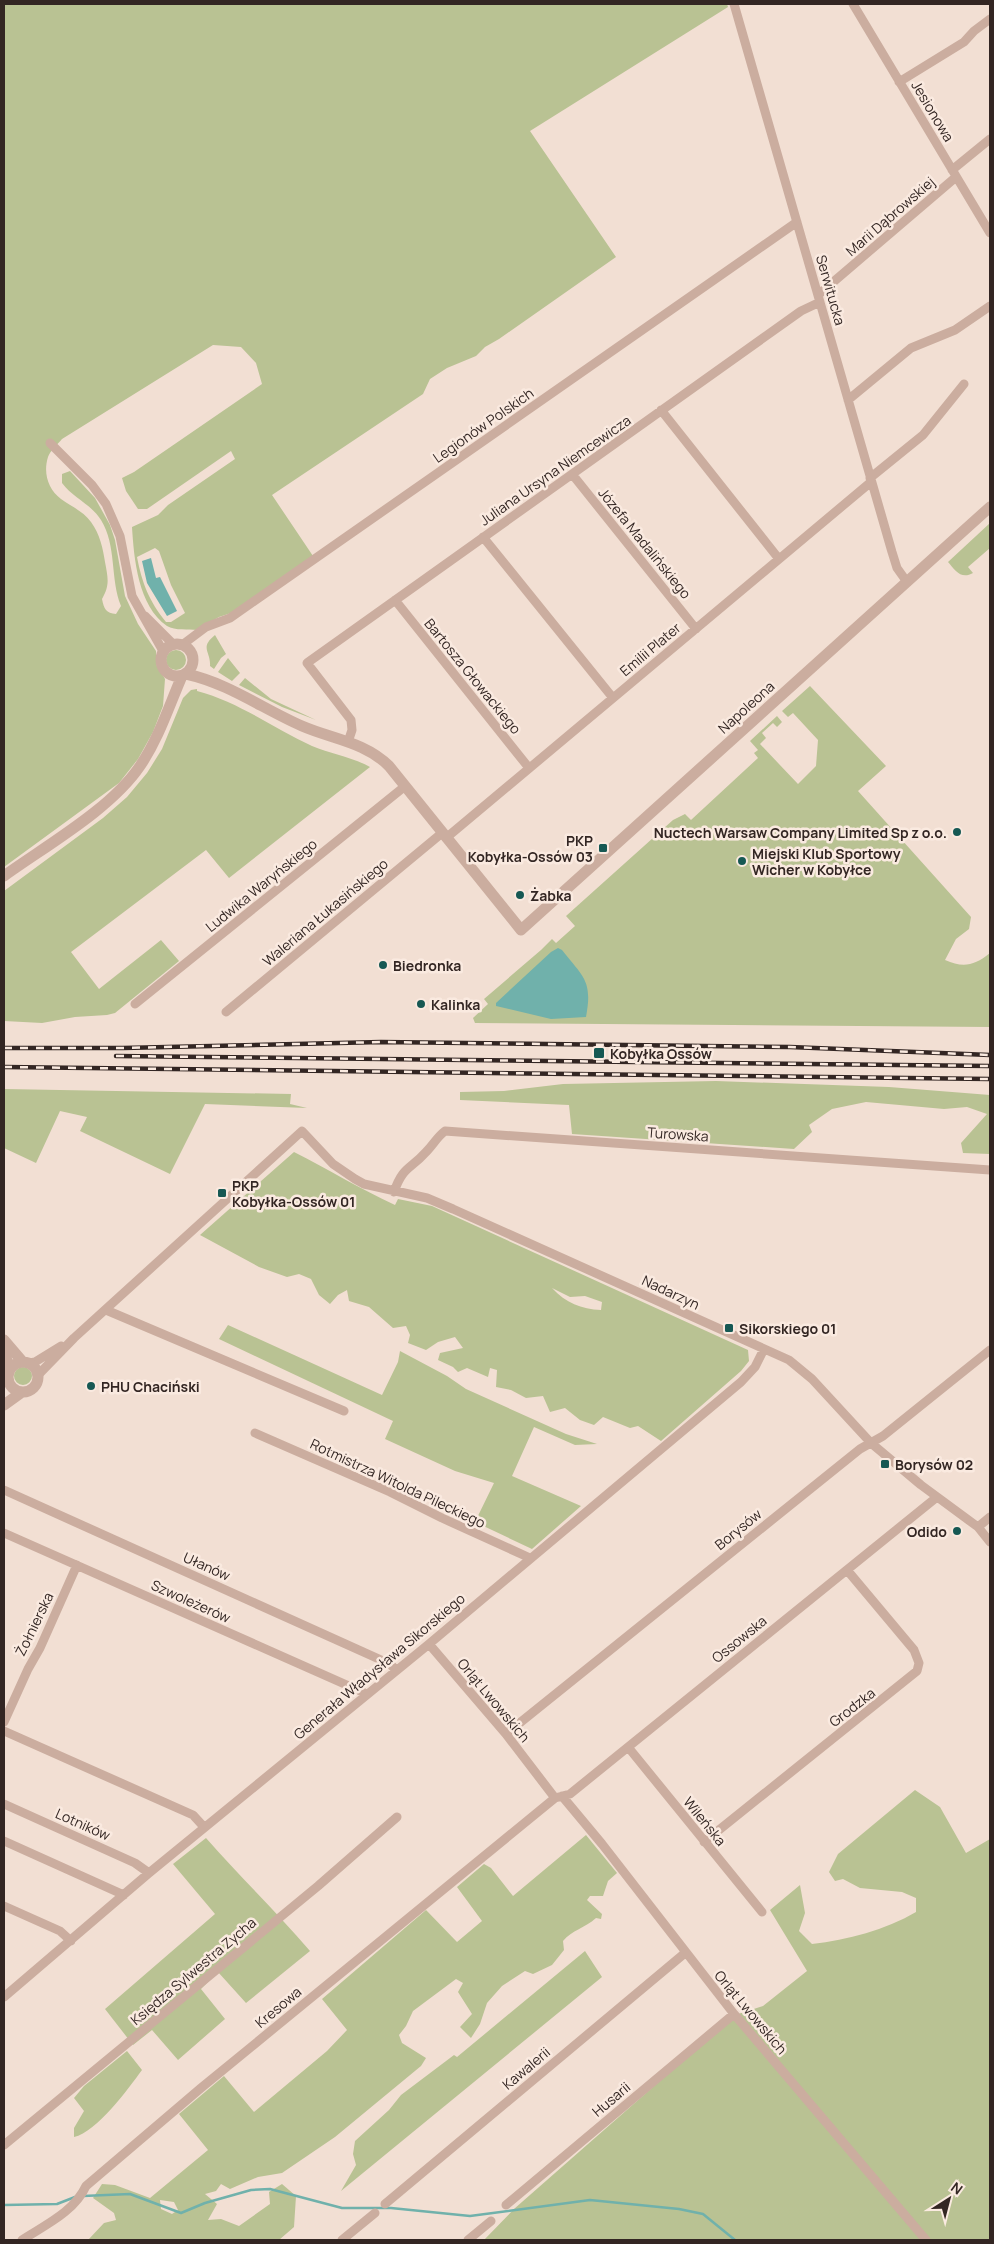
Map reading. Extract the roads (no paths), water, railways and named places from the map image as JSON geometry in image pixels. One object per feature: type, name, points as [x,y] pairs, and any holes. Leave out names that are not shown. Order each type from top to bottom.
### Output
[{"type":"street","name":"Serwitucka","points":[[734,4],[870,480],[897,568],[907,582]]},
{"type":"street","name":"Jesionowa","points":[[855,4],[899,82],[990,233]]},
{"type":"street","points":[[899,82],[964,42],[974,31],[990,19]]},
{"type":"street","name":"Marii Dąbrowskiej","points":[[819,299],[990,139]]},
{"type":"street","name":"Legionów Polskich","points":[[178,644],[206,628],[230,618],[797,222]]},
{"type":"street","name":"Juliana Ursyna Niemcewicza","points":[[348,742],[352,730],[351,720],[307,663],[819,299]]},
{"type":"street","points":[[848,400],[911,348],[955,330],[990,306]]},
{"type":"street","name":"Emilii Plater","points":[[444,835],[529,768],[696,629],[923,435],[964,384]]},
{"type":"street","points":[[661,410],[779,559]]},
{"type":"street","points":[[50,443],[92,485],[109,510],[120,536],[128,585],[138,609],[162,651],[161,664],[169,675],[168,709]]},
{"type":"street","name":"Józefa Madalińskiego","points":[[572,474],[696,629]]},
{"type":"street","name":"Napoleona","points":[[444,835],[522,930],[990,507]]},
{"type":"street","points":[[484,537],[613,698]]},
{"type":"street","name":"Bartosza Głowackiego","points":[[395,600],[529,768]]},
{"type":"street","points":[[4,876],[123,788],[148,754],[184,675],[193,662],[192,654],[138,609]]},
{"type":"street","points":[[162,651],[178,644]]},
{"type":"street","points":[[193,662],[225,687]]},
{"type":"street","points":[[169,675],[184,675],[225,687],[302,726],[377,754],[389,766],[444,835]]},
{"type":"street","name":"Ludwika Waryńskiego","points":[[135,1004],[404,787]]},
{"type":"street","name":"Waleriana Łukasińskiego","points":[[226,1012],[444,835]]},
{"type":"street","name":"Nadarzyn","points":[[106,1310],[302,1131],[333,1164],[364,1184],[427,1198],[764,1349],[798,1367],[871,1443],[937,1497],[978,1527],[990,1542]]},
{"type":"street","name":"Turowska","points":[[394,1192],[400,1174],[427,1152],[439,1135],[445,1131],[990,1170]]},
{"type":"street","points":[[38,1375],[74,1338],[106,1310],[344,1411]]},
{"type":"street","points":[[22,1392],[7,1388],[10,1369],[15,1364],[36,1362],[74,1338]]},
{"type":"street","points":[[4,1340],[26,1362],[36,1368],[38,1375],[37,1382],[32,1389],[22,1392],[4,1405]]},
{"type":"street","name":"Generała Władysława Sikorskiego","points":[[4,1997],[149,1873],[429,1644],[741,1382],[755,1366],[764,1349]]},
{"type":"street","name":"Borysów","points":[[506,1734],[860,1449],[883,1436],[990,1350]]},
{"type":"street","points":[[4,1352],[10,1369]]},
{"type":"street","name":"Rotmistrza Witolda Pileckiego","points":[[255,1433],[390,1492],[530,1558]]},
{"type":"street","name":"Ułanów","points":[[4,1490],[390,1664],[396,1670]]},
{"type":"street","name":"Ossowska","points":[[558,1797],[570,1794],[937,1497]]},
{"type":"street","points":[[978,1527],[990,1517]]},
{"type":"street","name":"Szwoleżerów","points":[[4,1533],[367,1694]]},
{"type":"street","name":"Żołnierska","points":[[4,1722],[77,1566]]},
{"type":"street","name":"Grodzka","points":[[704,1842],[906,1682],[917,1671],[919,1663],[914,1650],[893,1628],[847,1570]]},
{"type":"street","name":"Orląt Lwowskich","points":[[429,1644],[558,1797],[602,1844],[734,2014],[926,2240]]},
{"type":"street","points":[[4,1730],[193,1815],[204,1828]]},
{"type":"street","name":"Wileńska","points":[[628,1747],[762,1912]]},
{"type":"street","name":"Kresowa","points":[[22,2240],[69,2209],[82,2195],[86,2186],[201,2088],[558,1797]]},
{"type":"street","name":"Lotników","points":[[4,1804],[135,1863],[149,1873]]},
{"type":"street","name":"Księdza Sylwestra Zycha","points":[[4,2145],[318,1886],[397,1817]]},
{"type":"street","points":[[4,1841],[124,1894]]},
{"type":"street","points":[[4,1906],[60,1931],[71,1941]]},
{"type":"street","name":"Kawalerii","points":[[384,2204],[685,1953]]},
{"type":"street","name":"Husarii","points":[[506,2205],[734,2014]]},
{"type":"street","points":[[342,2240],[375,2213]]},
{"type":"street","points":[[468,2240],[491,2221]]},
{"type":"water","points":[[151,558],[156,578],[160,577],[177,611],[167,616],[147,583],[142,561]]},
{"type":"water","points":[[558,948],[562,950],[581,973],[587,987],[588,1005],[586,1017],[551,1019],[496,1006],[496,1003],[551,952]]},
{"type":"waterway","points":[[83,2196],[130,2194],[181,2213],[205,2203],[251,2190],[270,2189],[342,2208],[391,2208],[470,2216],[590,2200],[679,2209],[703,2214],[735,2240]]},
{"type":"waterway","points":[[4,2205],[57,2204],[75,2197]]},
{"type":"railway","points":[[4,1048],[123,1048],[381,1042],[790,1047],[990,1055]]},
{"type":"railway","points":[[116,1056],[990,1066]]},
{"type":"railway","points":[[4,1067],[990,1079]]},
{"type":"place","name":"Nuctech Warsaw Company Limited Sp z o.o.","points":[[957,832]]},
{"type":"place","name":"PKP Kobyłka-Ossów 03","points":[[603,848]]},
{"type":"place","name":"Miejski Klub Sportowy Wicher w Kobyłce","points":[[742,861]]},
{"type":"place","name":"Żabka","points":[[520,895]]},
{"type":"place","name":"Biedronka","points":[[383,965]]},
{"type":"place","name":"Kalinka","points":[[421,1004]]},
{"type":"place","name":"Kobyłka Ossów","points":[[599,1053]]},
{"type":"place","name":"PKP Kobyłka-Ossów 01","points":[[222,1193]]},
{"type":"place","name":"Sikorskiego 01","points":[[729,1328]]},
{"type":"place","name":"PHU Chaciński","points":[[91,1386]]},
{"type":"place","name":"Borysów 02","points":[[885,1464]]},
{"type":"place","name":"Odido","points":[[957,1531]]}]
